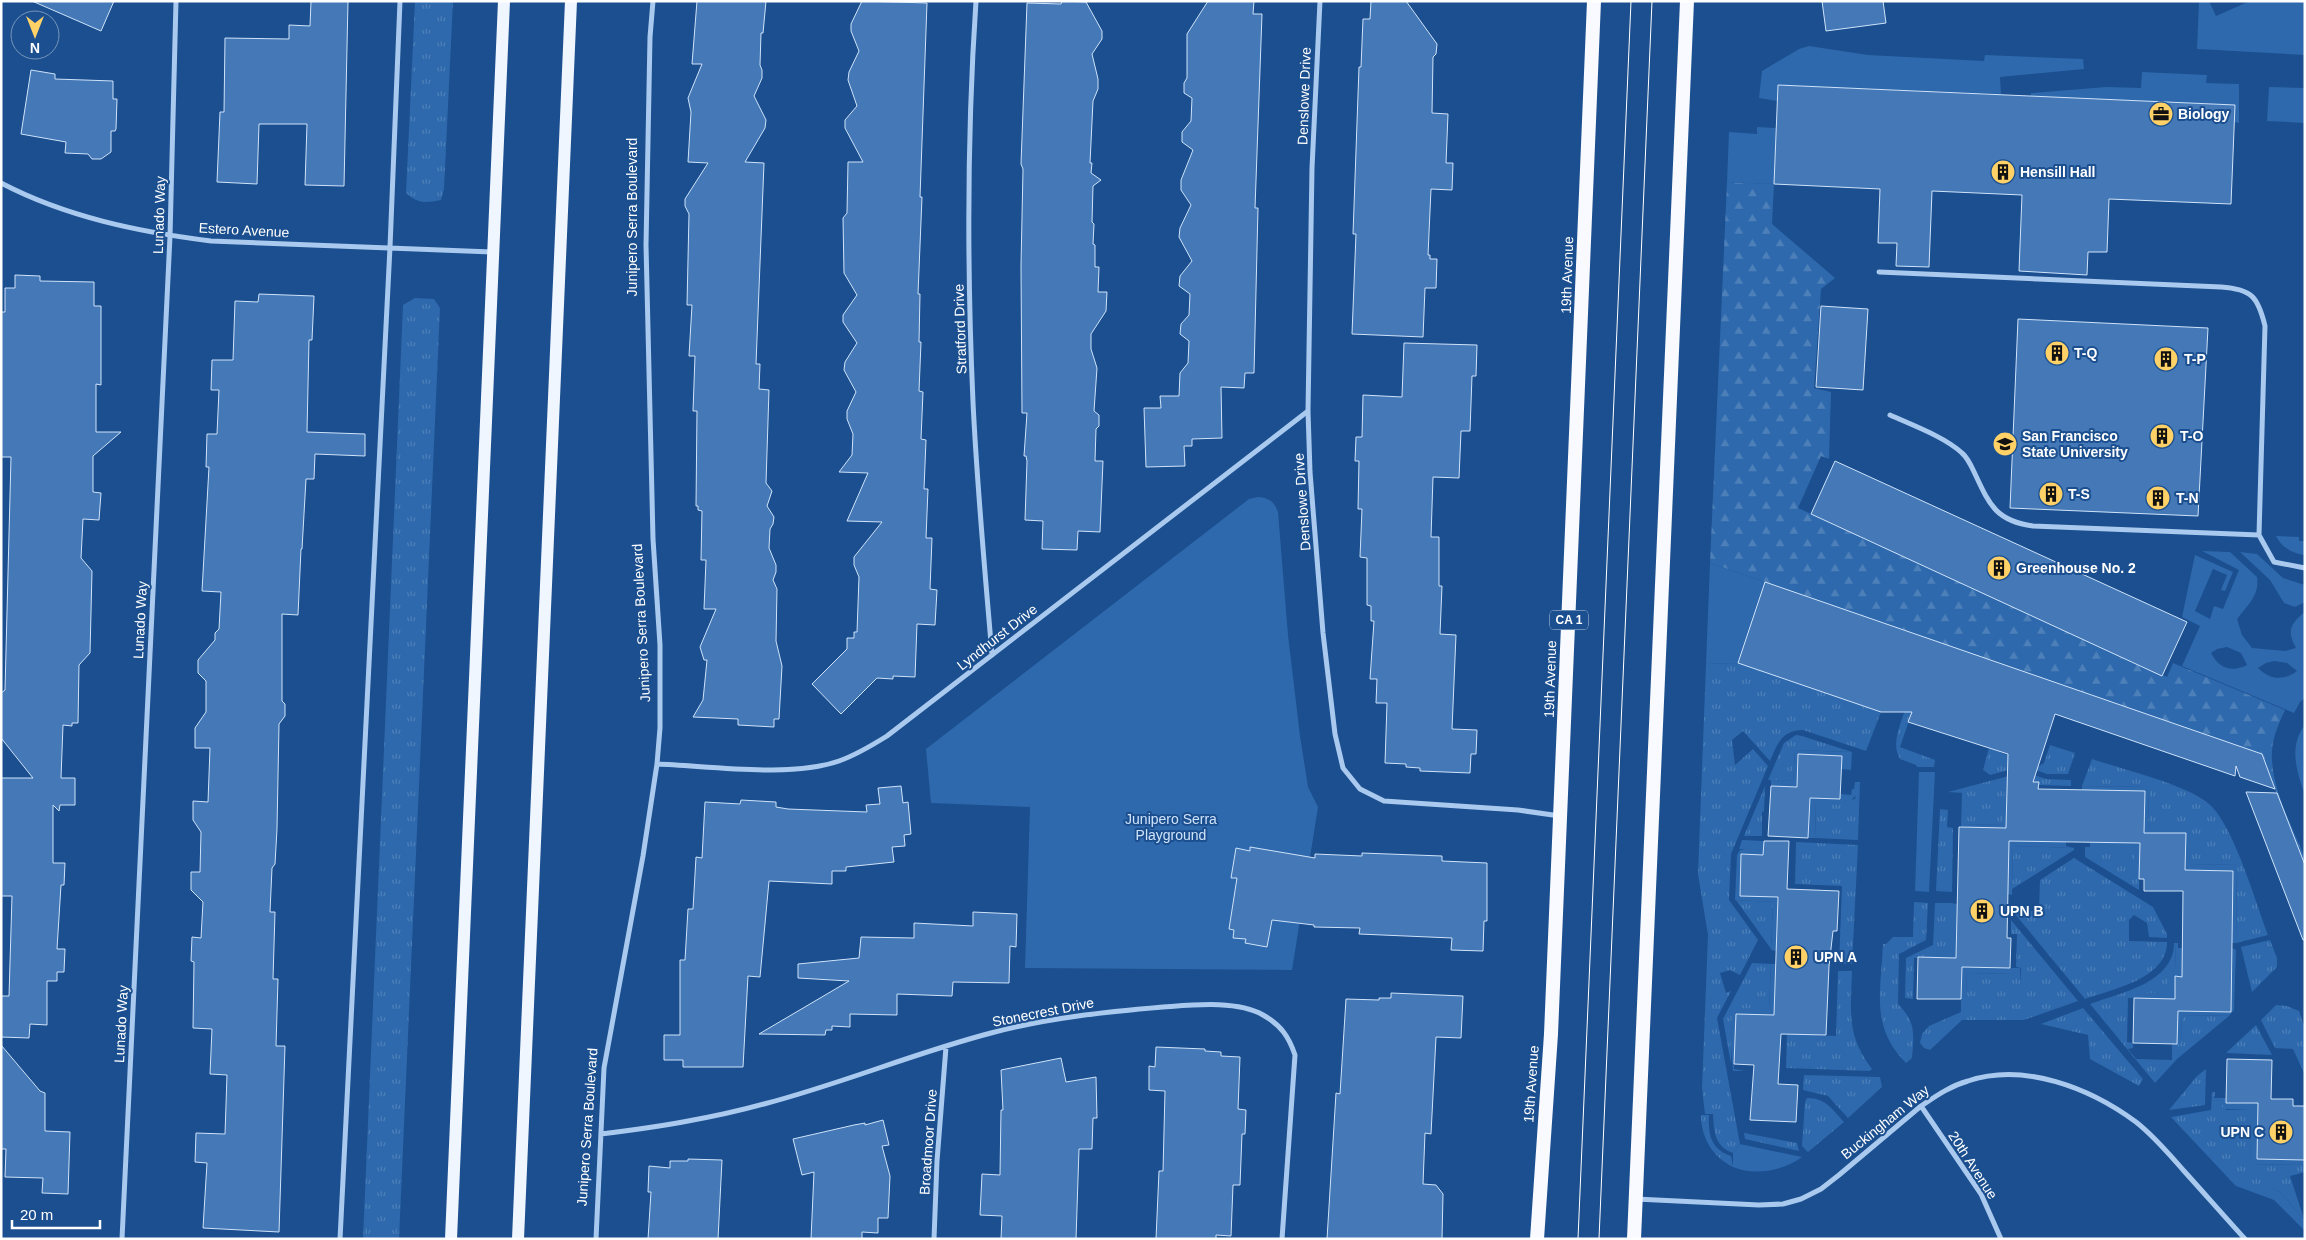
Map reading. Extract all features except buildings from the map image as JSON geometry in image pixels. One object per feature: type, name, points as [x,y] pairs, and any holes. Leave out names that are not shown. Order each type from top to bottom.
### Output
[{"type":"highway","name":"19th Avenue","points":[[1537,1239],[1551,1034],[1594,1]]},
{"type":"highway","points":[[1634,1239],[1687,1]]},
{"type":"main road","points":[[451,1239],[504,1]]},
{"type":"main road","points":[[518,1239],[571,1]]},
{"type":"street","name":"Lunado Way","points":[[122,1239],[170,236],[176,1]]},
{"type":"street","points":[[340,1239],[390,247],[400,1]]},
{"type":"street","name":"Junipero Serra Boulevard","points":[[596,1239],[600,1134],[607,1046],[632,916],[657,764],[661,688],[652,539],[646,244],[650,37],[653,1]]},
{"type":"street","name":"Stratford Drive","points":[[976,1],[970,150],[969,283],[974,412],[992,655]]},
{"type":"street","name":"Denslowe Drive","points":[[1320,1],[1313,158],[1308,411],[1311,481],[1323,633],[1335,734],[1343,768],[1360,790],[1384,801],[1518,810],[1560,816]]},
{"type":"street","name":"Estero Avenue","points":[[1,183],[73,213],[125,227],[170,236],[211,241],[493,252]]},
{"type":"street","points":[[1879,272],[2221,286],[2237,288],[2251,293],[2260,308],[2265,326],[2258,535],[2274,562],[2305,568]]},
{"type":"street","name":"Lyndhurst Drive","points":[[657,764],[782,769],[809,768],[838,761],[863,751],[887,736],[1308,411]]},
{"type":"street","points":[[1890,415],[1953,445],[1963,453],[1969,461],[1991,506],[2000,515],[2013,522],[2033,526],[2258,535]]},
{"type":"street","name":"Stonecrest Drive","points":[[600,1134],[663,1126],[765,1104],[946,1046],[1036,1023],[1128,1010],[1222,1005],[1262,1014],[1278,1024],[1290,1038],[1295,1055],[1282,1239]]},
{"type":"street","name":"Broadmoor Drive","points":[[934,1239],[937,1161],[946,1046]]},
{"type":"street","name":"Buckingham Way","points":[[1636,1199],[1759,1205],[1783,1204],[1801,1200],[1821,1189],[1921,1106],[1946,1090],[1968,1081],[1997,1075],[2022,1076],[2073,1088],[2104,1101],[2137,1123],[2163,1147],[2245,1239]]},
{"type":"street","name":"20th Avenue","points":[[1921,1106],[1981,1194],[2001,1239]]},
{"type":"green space","points":[[415,1],[453,1],[444,189],[441,200],[431,202],[418,201],[406,193]]},
{"type":"green space","points":[[2199,1],[2209,1],[2216,16],[2250,1],[2305,1],[2305,55],[2197,49]]},
{"type":"green space","points":[[1809,46],[1868,55],[1984,61],[1985,55],[2083,59],[2084,69],[2000,77],[2001,94],[1778,85],[1777,101],[1759,98],[1762,71],[1799,49]]},
{"type":"green space","points":[[2142,72],[2207,75],[2206,83],[2239,84],[2239,123],[2234,122],[2235,105],[2031,96],[2031,93],[2106,87],[2141,88]]},
{"type":"green space","points":[[2269,87],[2305,88],[2305,123],[2267,121]]},
{"type":"green space","points":[[1757,127],[1776,128],[1774,184],[1727,182],[1729,132],[1757,134]]},
{"type":"green space","points":[[1727,182],[1774,184],[1772,224],[1835,278],[1821,289],[1814,388],[1831,392],[1829,459],[1821,456],[1798,508],[2167,677],[2173,663],[2285,710],[2274,740],[2272,765],[2278,792],[2305,858],[2305,865],[2261,754],[1710,563]]},
{"type":"green space","points":[[415,298],[434,299],[440,308],[399,1239],[363,1239],[403,305]]},
{"type":"green space","name":"Junipero Serra Playground","points":[[1258,497],[1271,501],[1278,512],[1288,635],[1300,736],[1308,787],[1318,807],[1292,970],[1025,968],[1030,807],[931,803],[926,749],[1249,499]]},
{"type":"green space","points":[[2276,536],[2299,537],[2299,541],[2305,541],[2305,555],[2288,549]]},
{"type":"green space","points":[[2202,551],[2230,552],[2257,577],[2255,595],[2237,619],[2242,635],[2252,648],[2285,651],[2296,648],[2291,637],[2293,624],[2305,612],[2305,698],[2300,702],[2294,713],[2182,666],[2200,626],[2182,617],[2195,555],[2233,572],[2225,591],[2221,590],[2227,575],[2213,569],[2195,611],[2210,619],[2214,606],[2223,609],[2239,570]],"holes":[[[2227,647],[2241,653],[2247,665],[2231,669],[2218,662],[2211,653],[2217,649]],[[2274,661],[2287,663],[2297,671],[2282,678],[2277,678],[2267,675],[2258,668]]]},
{"type":"green space","points":[[2240,552],[2257,554],[2283,578],[2305,585],[2305,602],[2295,607],[2284,603],[2270,580]]},
{"type":"green space","points":[[1710,563],[1765,582],[1738,663],[1706,664]]},
{"type":"green space","points":[[1738,663],[1881,712],[1866,751],[1803,730],[1790,732],[1785,735],[1775,749],[1770,761],[1743,731],[1732,740],[1735,765],[1753,749],[1768,766],[1731,854],[1729,900],[1758,940],[1740,975],[1730,970],[1720,973],[1726,993],[1731,991],[1717,1018],[1740,1144],[1733,1153],[1722,1146],[1716,1137],[1713,1114],[1705,1114],[1702,1088],[1708,935],[1698,874],[1706,664]]},
{"type":"green space","points":[[1916,700],[1900,747],[1935,760],[1934,767],[1917,767],[1900,759],[1897,753],[1896,739],[1906,706]]},
{"type":"green space","points":[[2305,725],[2305,795],[2299,778],[2295,751],[2300,733]]},
{"type":"green space","points":[[1796,735],[1852,752],[1795,750],[1793,781],[1768,780],[1784,743]]},
{"type":"green space","points":[[2050,745],[2075,753],[2068,774],[2047,774],[2024,766],[1990,775],[1983,770],[1989,748],[2038,767],[2044,763]]},
{"type":"green space","points":[[1795,750],[1852,752],[1851,770],[1841,769],[1841,756],[1799,754],[1797,787],[1771,786],[1771,780],[1793,781]]},
{"type":"green space","points":[[2092,759],[2171,784],[2186,790],[2209,804],[2227,828],[2268,935],[2236,943],[2237,865],[2190,864],[2148,828],[2149,787],[2082,786]]},
{"type":"green space","points":[[1919,772],[1935,772],[1929,892],[1915,891]]},
{"type":"green space","points":[[2024,772],[2046,779],[2071,780],[2071,786],[2039,785],[2039,782],[2003,825],[1963,824],[1964,793],[1948,792]]},
{"type":"green space","points":[[1855,782],[1860,782],[1858,840],[1815,838],[1816,804],[1855,799],[1857,790],[1854,789]]},
{"type":"green space","points":[[2005,782],[2007,782],[2006,828],[1961,827],[1962,792],[1964,792],[1964,824],[2003,825]]},
{"type":"green space","points":[[1765,786],[1762,836],[1744,836]]},
{"type":"green space","points":[[2082,786],[2149,787],[2148,827],[2191,828],[2190,864],[2237,865],[2236,943],[2232,943],[2233,871],[2185,870],[2185,834],[2144,833],[2145,791],[2082,790]]},
{"type":"green space","points":[[1852,789],[1857,789],[1857,795],[1851,800],[1845,800],[1845,805],[1816,804],[1815,838],[1808,838],[1810,798],[1840,799],[1840,794],[1851,795]]},
{"type":"green space","points":[[1940,809],[1948,810],[1947,827],[1953,828],[1952,892],[1936,891]]},
{"type":"green space","points":[[1742,840],[1764,841],[1763,855],[1741,854],[1740,895],[1778,897],[1776,951],[1771,950],[1773,902],[1735,900],[1737,855],[1740,850],[1745,849],[1739,849]]},
{"type":"green space","points":[[2009,841],[2066,842],[2066,846],[2074,848],[2013,846],[2012,895],[2008,894]]},
{"type":"green space","points":[[1796,842],[1858,845],[1852,964],[1839,964],[1842,886],[1795,884]]},
{"type":"green space","points":[[2090,842],[2140,843],[2139,879],[2134,879],[2134,847],[2090,847]]},
{"type":"green space","points":[[2013,846],[2074,848],[2074,850],[2012,889]]},
{"type":"green space","points":[[2085,847],[2134,847],[2134,879],[2139,879],[2139,890],[2085,857]]},
{"type":"green space","points":[[2074,858],[2153,907],[2167,934],[2167,938],[2149,937],[2147,923],[2134,915],[2129,920],[2129,941],[2167,942],[2165,955],[2148,974],[2136,981],[2085,999],[2015,914],[2015,911],[2039,911],[2040,880]]},
{"type":"green space","points":[[1736,900],[1773,902],[1771,949]]},
{"type":"green space","points":[[1914,902],[1928,903],[1926,940],[1899,954],[1898,1004],[1911,1023],[1913,1035],[1912,1058],[1906,1063],[1887,1036],[1882,1022],[1880,993],[1883,944],[1886,944],[1893,937],[1913,937]]},
{"type":"green space","points":[[1935,903],[1951,903],[1951,954],[1924,954],[1924,958],[1914,958],[1913,999],[1905,998],[1906,958],[1933,945]]},
{"type":"green space","points":[[1951,903],[1957,904],[1956,958],[1924,958],[1924,954],[1951,954]]},
{"type":"green space","points":[[2011,920],[2078,1001],[2024,1020],[1962,1020],[1930,1050],[1924,1048],[1920,1043],[1922,1034],[1929,1026],[1961,1012],[1961,999],[1966,999],[1967,973],[2016,974],[2016,968],[2020,968],[2021,986],[2021,968],[2016,967],[2017,934],[2011,934]]},
{"type":"green space","points":[[2270,940],[2277,958],[2277,967],[2252,992],[2241,947]]},
{"type":"green space","points":[[2174,943],[2176,943],[2175,970],[2168,970],[2168,993],[2135,993],[2134,998],[2128,998],[2127,1042],[2133,1043],[2133,1048],[2128,1049],[2136,1059],[2172,1060],[2172,1044],[2181,1043],[2182,1015],[2229,1016],[2177,1059],[2155,1083],[2090,1004],[2130,990],[2155,977],[2165,968],[2172,957]]},
{"type":"green space","points":[[2176,943],[2178,943],[2178,948],[2182,948],[2182,977],[2175,976],[2175,999],[2134,998],[2134,993],[2168,993],[2168,969],[2175,970]]},
{"type":"green space","points":[[2232,948],[2236,950],[2234,1010],[2229,1016],[2182,1015],[2181,1044],[2177,1044],[2178,1011]]},
{"type":"green space","points":[[1752,963],[1771,964],[1769,1009],[1732,1009],[1731,1064],[1723,1019]]},
{"type":"green space","points":[[1771,964],[1776,964],[1774,1015],[1736,1014],[1734,1069],[1745,1071],[1733,1071],[1731,1046],[1732,1008],[1769,1009]]},
{"type":"green space","points":[[1962,967],[2016,968],[2016,974],[1967,973],[1966,1000],[1961,999]]},
{"type":"green space","points":[[1838,971],[1852,971],[1851,1011],[1854,1034],[1864,1057],[1872,1069],[1870,1071],[1786,1068],[1787,1034],[1836,1036]]},
{"type":"green space","points":[[2276,1005],[2287,1006],[2299,1011],[2305,1029],[2305,1075],[2293,1049],[2275,1048],[2261,1020]]},
{"type":"green space","points":[[2083,1008],[2143,1079],[2139,1086],[2090,1059],[2088,1035],[2041,1024]]},
{"type":"green space","points":[[2256,1025],[2272,1055],[2227,1053],[2227,1052]]},
{"type":"green space","points":[[2206,1069],[2205,1105],[2169,1110],[2197,1076]]},
{"type":"green space","points":[[1804,1075],[1880,1077],[1882,1087],[1848,1118],[1828,1096],[1803,1090]]},
{"type":"green space","points":[[2212,1092],[2215,1092],[2214,1100],[2223,1101],[2226,1110],[2252,1110],[2250,1164],[2305,1165],[2305,1172],[2290,1176],[2304,1219],[2279,1191],[2234,1181],[2233,1183],[2171,1117],[2211,1110]]},
{"type":"green space","points":[[1807,1098],[1814,1098],[1824,1102],[1844,1122],[1808,1152],[1802,1146],[1805,1102]]},
{"type":"green space","points":[[2214,1098],[2226,1098],[2226,1103],[2258,1103],[2305,1160],[2305,1165],[2250,1164],[2251,1110],[2223,1109],[2223,1101],[2214,1100]]},
{"type":"green space","points":[[1701,1115],[1709,1115],[1709,1129],[1712,1140],[1719,1149],[1731,1156],[1733,1167],[1720,1158],[1710,1146],[1703,1131]]},
{"type":"green space","points":[[1744,1133],[1797,1143],[1799,1151],[1745,1139]]},
{"type":"green space","points":[[1740,1144],[1802,1157],[1786,1166],[1769,1171],[1742,1170],[1733,1167],[1733,1153]]},
{"type":"green space","points":[[2235,1179],[2279,1191],[2304,1219],[2305,1231],[2274,1200],[2236,1186],[2233,1183]]},
{"type":"tram line","points":[[1578,1239],[1631,1]]},
{"type":"tram line","points":[[1599,1239],[1652,1]]},
{"type":"place","name":"Biology","points":[[2161,114]]},
{"type":"place","name":"Hensill Hall","points":[[2003,172]]},
{"type":"place","name":"T-Q","points":[[2057,353]]},
{"type":"place","name":"T-P","points":[[2166,359]]},
{"type":"place","name":"T-O","points":[[2162,436]]},
{"type":"place","name":"San Francisco State University","points":[[2005,444]]},
{"type":"place","name":"T-S","points":[[2051,494]]},
{"type":"place","name":"T-N","points":[[2158,498]]},
{"type":"place","name":"Greenhouse No. 2","points":[[1999,568]]},
{"type":"place","name":"UPN B","points":[[1982,911]]},
{"type":"place","name":"UPN A","points":[[1796,957]]},
{"type":"place","name":"UPN C","points":[[2281,1132]]}]
